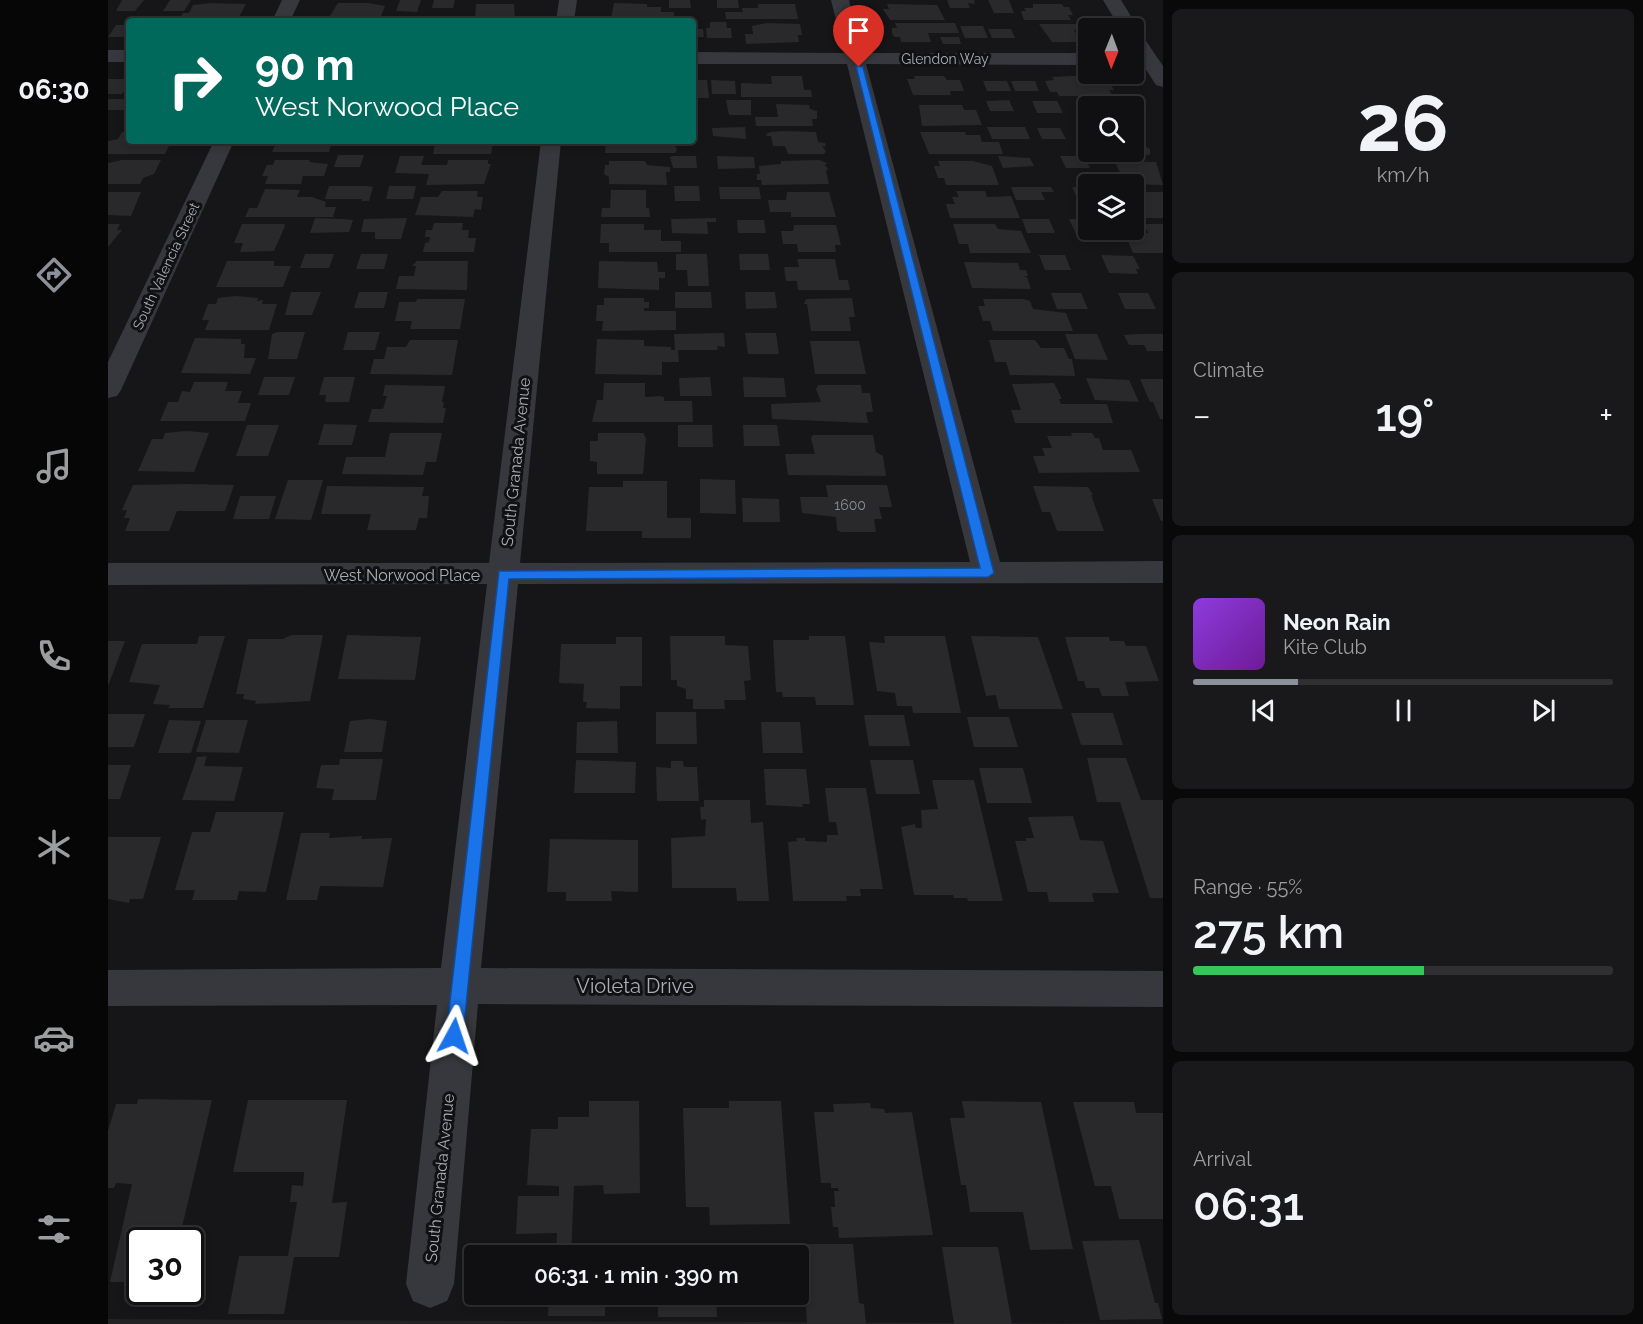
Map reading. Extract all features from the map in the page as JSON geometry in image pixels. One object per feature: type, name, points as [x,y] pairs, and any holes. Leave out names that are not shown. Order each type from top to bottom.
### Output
[{"type":"street","points":[[282,18],[291,0]]},
{"type":"street","points":[[566,18],[568,0]]},
{"type":"street","points":[[840,0],[988,573]]},
{"type":"street","points":[[1112,0],[1123,18]]},
{"type":"street","points":[[108,56],[126,56]]},
{"type":"street","name":"Glendon Way","points":[[696,58],[1078,59]]},
{"type":"street","points":[[1149,59],[1163,81]]},
{"type":"street","name":"South Valencia Street","points":[[108,390],[223,144]]},
{"type":"street","name":"South Granada Avenue","points":[[430,1284],[459,987],[551,144]]},
{"type":"street","name":"West Norwood Place","points":[[108,574],[1163,572]]},
{"type":"street","name":"Violeta Drive","points":[[108,988],[1163,989]]},
{"type":"shaded area","points":[[108,1319],[1163,1324],[108,1324]]},
{"type":"building","points":[[122,0],[144,0],[135,11],[116,11]]},
{"type":"building","points":[[170,0],[191,0],[184,11],[163,11]]},
{"type":"building","points":[[400,0],[421,0],[417,12],[396,11]]},
{"type":"building","points":[[434,0],[455,0],[453,8],[432,8]]},
{"type":"building","points":[[669,0],[690,0],[691,8],[669,8]]},
{"type":"building","points":[[717,0],[738,0],[739,8],[717,8]]},
{"type":"building","points":[[947,0],[974,0],[975,4],[968,3],[970,8],[950,8]]},
{"type":"building","points":[[988,0],[1009,0],[1014,13],[994,13]]},
{"type":"building","points":[[338,3],[368,3],[385,6],[381,16],[374,18],[329,18]]},
{"type":"building","points":[[614,3],[647,4],[647,7],[661,7],[661,12],[674,12],[674,18],[611,18]]},
{"type":"building","points":[[246,4],[239,18],[180,18],[183,13],[189,13],[193,5]]},
{"type":"building","points":[[476,4],[514,4],[515,18],[475,18]]},
{"type":"building","points":[[758,4],[795,4],[798,19],[726,19],[725,12],[743,12],[742,8],[758,8]]},
{"type":"building","points":[[887,4],[937,5],[945,20],[890,20],[883,9],[889,9]]},
{"type":"building","points":[[1033,4],[1062,4],[1064,7],[1069,7],[1073,15],[1068,15],[1071,20],[1024,20],[1021,11],[1026,11],[1024,8],[1033,8]]},
{"type":"building","points":[[710,22],[726,22],[727,28],[731,28],[732,38],[707,38],[706,28],[710,28]]},
{"type":"building","points":[[767,23],[800,24],[802,35],[798,35],[799,42],[746,44],[745,34],[753,34],[752,26]]},
{"type":"building","points":[[895,23],[955,23],[959,33],[928,33],[931,42],[901,42],[900,37],[894,37],[892,33],[892,28],[897,28]]},
{"type":"building","points":[[1039,24],[1078,24],[1078,30],[1074,30],[1078,42],[1052,42]]},
{"type":"building","points":[[116,25],[126,25],[126,37],[108,37]]},
{"type":"building","points":[[960,26],[983,26],[988,38],[965,38]]},
{"type":"building","points":[[696,29],[703,29],[704,37],[696,37]]},
{"type":"building","points":[[988,29],[1011,29],[1015,38],[992,38]]},
{"type":"building","points":[[940,37],[959,37],[961,44],[943,44]]},
{"type":"building","points":[[771,76],[802,76],[804,90],[811,90],[812,97],[741,97],[741,83],[772,84]]},
{"type":"building","points":[[914,76],[944,76],[947,80],[960,80],[964,91],[950,91],[951,95],[913,95],[907,79],[915,79]]},
{"type":"building","points":[[1078,76],[1078,84],[1111,84],[1114,90],[1109,90],[1113,96],[1059,96],[1057,92],[1050,92],[1045,81],[1054,80],[1052,77]]},
{"type":"building","points":[[108,79],[126,79],[126,88],[122,94],[108,94]]},
{"type":"building","points":[[696,80],[707,80],[709,98],[696,98]]},
{"type":"building","points":[[711,80],[735,81],[736,94],[712,94]]},
{"type":"building","points":[[983,81],[1007,81],[1011,91],[987,91]]},
{"type":"building","points":[[1011,81],[1035,81],[1039,91],[1015,91]]},
{"type":"building","points":[[108,99],[126,99],[124,110],[108,110]]},
{"type":"building","points":[[726,100],[751,100],[751,115],[729,115]]},
{"type":"building","points":[[1009,100],[1014,111],[990,111],[986,101]]},
{"type":"building","points":[[1032,101],[1057,101],[1063,113],[1037,113]]},
{"type":"building","points":[[776,104],[809,105],[810,109],[817,111],[817,119],[812,119],[813,126],[756,126],[755,117],[778,117]]},
{"type":"building","points":[[919,105],[962,105],[964,110],[976,110],[982,125],[922,126]]},
{"type":"building","points":[[745,127],[746,139],[713,136],[712,128]]},
{"type":"building","points":[[987,127],[1025,127],[1030,139],[992,139]]},
{"type":"building","points":[[1037,128],[1060,128],[1066,139],[1042,139]]},
{"type":"building","points":[[781,131],[816,132],[818,142],[825,143],[826,146],[822,146],[826,151],[824,154],[788,154],[785,146],[773,146],[771,136],[766,134]]},
{"type":"building","points":[[122,132],[126,132],[126,144],[170,144],[165,154],[108,154],[108,141],[118,139]]},
{"type":"building","points":[[920,132],[965,132],[966,135],[980,135],[982,142],[999,142],[1003,154],[929,154]]},
{"type":"building","points":[[276,144],[331,144],[329,152],[272,152]]},
{"type":"building","points":[[435,144],[493,144],[491,154],[433,154]]},
{"type":"building","points":[[606,144],[675,144],[677,150],[675,153],[605,153]]},
{"type":"building","points":[[1144,145],[1150,149],[1150,155],[1144,155]]},
{"type":"building","points":[[338,155],[364,155],[360,167],[334,167]]},
{"type":"building","points":[[400,156],[424,156],[421,165],[447,165],[448,160],[488,160],[488,164],[491,164],[484,184],[426,185],[429,174],[395,173]]},
{"type":"building","points":[[696,156],[697,168],[673,168],[670,157]]},
{"type":"building","points":[[717,156],[754,157],[755,168],[718,169]]},
{"type":"building","points":[[998,156],[1030,158],[1034,166],[1003,168]]},
{"type":"building","points":[[1060,156],[1078,156],[1078,162],[1087,162],[1090,168],[1066,168]]},
{"type":"building","points":[[122,160],[161,160],[154,174],[143,178],[140,184],[108,184],[108,163]]},
{"type":"building","points":[[275,160],[310,160],[309,162],[328,164],[324,176],[303,176],[301,184],[265,184],[268,176],[262,176],[267,165],[273,165]]},
{"type":"building","points":[[819,160],[827,163],[825,165],[828,169],[826,171],[829,184],[762,185],[761,180],[757,180],[757,174],[760,174],[759,166],[781,164],[781,161]]},
{"type":"building","points":[[609,161],[645,161],[647,165],[670,167],[670,172],[666,172],[667,185],[609,184],[609,177],[604,174],[605,165],[609,165]]},
{"type":"building","points":[[938,161],[973,161],[992,166],[999,185],[946,185],[944,178],[938,178],[934,166],[940,166]]},
{"type":"building","points":[[1115,162],[1156,162],[1163,185],[1144,184],[1144,174],[1121,174]]},
{"type":"building","points":[[329,186],[373,187],[369,201],[361,201],[362,199],[325,199]]},
{"type":"building","points":[[389,186],[416,186],[413,199],[386,199]]},
{"type":"building","points":[[674,186],[699,186],[700,201],[675,201]]},
{"type":"building","points":[[719,187],[759,187],[761,199],[720,199]]},
{"type":"building","points":[[1011,187],[1051,187],[1054,192],[1041,192],[1045,200],[1016,200]]},
{"type":"building","points":[[1072,187],[1078,187],[1078,200]]},
{"type":"building","points":[[265,189],[300,190],[297,197],[312,197],[326,202],[325,207],[336,207],[333,217],[245,217],[249,208],[257,208]]},
{"type":"building","points":[[611,190],[646,190],[646,208],[649,208],[650,217],[601,217],[602,208],[610,208]]},
{"type":"building","points":[[442,191],[478,191],[477,197],[483,197],[481,210],[475,209],[473,217],[415,215],[421,197],[438,197]]},
{"type":"building","points":[[956,191],[985,191],[987,197],[1011,196],[1020,218],[950,218],[946,204],[955,204],[952,197],[959,197]]},
{"type":"building","points":[[108,192],[141,192],[131,216],[108,215]]},
{"type":"building","points":[[787,192],[829,192],[836,217],[791,217],[791,212],[770,212],[768,200],[786,200]]},
{"type":"building","points":[[1144,192],[1163,192],[1163,218],[1144,218]]},
{"type":"building","points":[[315,218],[353,220],[349,232],[310,233]]},
{"type":"building","points":[[407,218],[401,239],[375,239],[375,232],[361,232],[364,219]]},
{"type":"building","points":[[716,218],[716,222],[707,222],[708,234],[672,233],[671,219]]},
{"type":"building","points":[[1022,219],[1049,219],[1055,233],[1027,233]]},
{"type":"building","points":[[1069,219],[1078,219],[1078,234]]},
{"type":"building","points":[[737,220],[764,220],[766,233],[738,233]]},
{"type":"building","points":[[434,223],[463,223],[462,230],[469,230],[468,238],[476,238],[474,252],[423,252],[425,243],[429,242],[430,237],[425,237],[426,230],[432,230]]},
{"type":"building","points":[[108,224],[120,224],[117,230],[122,230],[108,247]]},
{"type":"building","points":[[242,224],[284,224],[285,226],[274,251],[240,252],[243,243],[234,243]]},
{"type":"building","points":[[601,224],[644,224],[644,230],[661,230],[661,241],[681,241],[681,252],[609,252],[609,243],[600,243]]},
{"type":"building","points":[[953,224],[995,224],[998,229],[1021,231],[1031,253],[970,253],[968,244],[959,244]]},
{"type":"building","points":[[1144,224],[1163,224],[1163,253],[1133,253],[1127,240],[1144,240],[1144,233],[1148,233]]},
{"type":"building","points":[[794,225],[836,225],[841,245],[835,245],[836,252],[798,252],[797,244],[783,244],[781,231],[793,231]]},
{"type":"building","points":[[305,254],[334,254],[329,268],[300,268]]},
{"type":"building","points":[[361,254],[388,254],[384,269],[356,269]]},
{"type":"building","points":[[676,254],[707,254],[709,286],[688,286],[687,270],[676,270]]},
{"type":"building","points":[[739,254],[768,254],[770,270],[740,270]]},
{"type":"building","points":[[1039,255],[1065,255],[1071,270],[1045,270]]},
{"type":"building","points":[[1101,255],[1133,256],[1140,269],[1136,269],[1138,274],[1109,273]]},
{"type":"building","points":[[797,259],[835,259],[839,280],[848,280],[850,290],[798,290],[797,281],[786,281],[784,267],[799,267]]},
{"type":"building","points":[[227,261],[274,261],[274,266],[291,266],[283,287],[216,287]]},
{"type":"building","points":[[417,261],[468,261],[467,290],[396,289],[399,276],[414,276],[416,266],[412,266]]},
{"type":"building","points":[[599,261],[657,262],[658,272],[665,272],[665,278],[659,278],[659,290],[598,288]]},
{"type":"building","points":[[964,262],[1018,263],[1020,270],[1026,270],[1028,276],[1022,276],[1027,277],[1031,289],[972,288]]},
{"type":"building","points":[[291,292],[321,292],[312,315],[285,315]]},
{"type":"building","points":[[359,292],[388,292],[384,308],[354,308]]},
{"type":"building","points":[[675,292],[711,292],[712,308],[675,308]]},
{"type":"building","points":[[745,292],[775,292],[777,308],[746,309]]},
{"type":"building","points":[[1051,293],[1081,293],[1088,309],[1057,309]]},
{"type":"building","points":[[1118,293],[1148,293],[1156,309],[1125,309]]},
{"type":"building","points":[[235,296],[258,298],[257,301],[263,300],[262,304],[277,304],[269,330],[205,330],[209,320],[202,320],[208,304],[216,304],[218,298]]},
{"type":"building","points":[[604,298],[644,298],[644,302],[649,302],[649,308],[644,308],[644,311],[676,311],[676,330],[602,331],[603,321],[596,321],[597,305],[604,305]]},
{"type":"building","points":[[852,298],[855,317],[849,317],[851,331],[811,331],[807,304],[804,304],[806,299]]},
{"type":"building","points":[[417,299],[465,299],[460,329],[410,329],[412,321],[395,321],[399,302],[416,302]]},
{"type":"building","points":[[983,299],[1023,299],[1030,301],[1033,309],[1066,313],[1073,331],[993,331],[990,321],[983,321],[978,306],[985,306]]},
{"type":"building","points":[[305,332],[297,359],[268,359],[272,334]]},
{"type":"building","points":[[348,332],[380,332],[375,350],[343,350]]},
{"type":"building","points":[[724,333],[725,347],[717,346],[718,350],[678,350],[679,362],[662,362],[662,375],[595,374],[597,339],[644,340],[644,346],[671,347],[671,350],[675,350],[674,334]]},
{"type":"building","points":[[745,333],[776,333],[779,354],[748,354]]},
{"type":"building","points":[[1065,334],[1097,334],[1108,360],[1075,359]]},
{"type":"building","points":[[1163,334],[1163,351],[1147,351],[1144,345],[1129,345],[1124,335]]},
{"type":"building","points":[[195,338],[241,339],[241,344],[245,344],[244,358],[256,358],[250,374],[181,373]]},
{"type":"building","points":[[410,340],[458,340],[452,375],[370,374],[374,359],[384,359],[387,347],[406,347]]},
{"type":"building","points":[[989,340],[1035,340],[1041,348],[1064,348],[1069,359],[1072,359],[1075,376],[1010,375],[1006,362],[995,362]]},
{"type":"building","points":[[810,341],[859,341],[866,374],[815,374]]},
{"type":"building","points":[[264,377],[295,377],[289,395],[258,395]]},
{"type":"building","points":[[324,377],[355,377],[349,402],[325,402],[326,395],[319,395]]},
{"type":"building","points":[[710,377],[712,396],[680,396],[679,378]]},
{"type":"building","points":[[743,377],[784,378],[786,397],[744,397]]},
{"type":"building","points":[[1086,378],[1129,380],[1139,402],[1095,400]]},
{"type":"building","points":[[1140,379],[1163,379],[1163,419],[1160,419],[1153,402],[1150,402]]},
{"type":"building","points":[[194,382],[228,382],[225,391],[242,391],[238,403],[251,403],[245,421],[160,421],[168,402],[178,402],[182,391],[190,392]]},
{"type":"building","points":[[604,383],[645,383],[645,397],[660,396],[664,397],[664,401],[692,401],[693,422],[592,422],[597,400],[603,400]]},
{"type":"building","points":[[1054,383],[1062,399],[1059,399],[1061,404],[1107,404],[1113,423],[1015,423],[1011,410],[1021,410],[1012,384]]},
{"type":"building","points":[[385,385],[445,386],[442,402],[444,402],[443,408],[446,408],[443,423],[368,422],[372,409],[383,409],[387,396],[383,396]]},
{"type":"building","points":[[818,385],[861,385],[862,393],[870,393],[873,412],[866,412],[868,423],[772,419],[771,404],[821,402],[816,389]]},
{"type":"building","points":[[324,424],[357,425],[352,445],[318,445]]},
{"type":"building","points":[[247,425],[279,425],[268,456],[236,456]]},
{"type":"building","points":[[678,425],[712,425],[713,447],[678,447]]},
{"type":"building","points":[[743,425],[777,425],[780,446],[744,446]]},
{"type":"building","points":[[187,431],[209,433],[194,472],[138,471],[152,439],[163,439],[165,433]]},
{"type":"building","points":[[390,433],[442,433],[436,462],[426,462],[423,475],[342,474],[346,457],[385,457]]},
{"type":"building","points":[[598,433],[643,433],[646,438],[643,474],[597,474],[597,462],[590,461],[590,441],[598,441]]},
{"type":"building","points":[[1071,433],[1092,433],[1095,438],[1099,438],[1103,450],[1131,450],[1140,472],[1039,473],[1033,456],[1045,456],[1042,448],[1052,448],[1047,436],[1072,436]]},
{"type":"building","points":[[813,435],[873,435],[876,452],[883,456],[886,476],[788,475],[785,454],[815,454],[811,438]]},
{"type":"building","points":[[700,479],[735,480],[736,514],[700,513]]},
{"type":"building","points":[[288,480],[323,480],[311,520],[275,519]]},
{"type":"building","points":[[623,481],[667,481],[667,518],[691,518],[691,538],[642,538],[642,531],[586,531],[589,487],[623,487]]},
{"type":"building","points":[[133,485],[234,485],[225,511],[177,511],[169,531],[125,531],[130,518],[124,518],[127,510],[122,510]]},
{"type":"building","points":[[826,485],[887,485],[892,507],[879,507],[882,519],[874,519],[876,532],[841,532],[837,530],[836,517],[802,513],[800,497],[828,497]]},
{"type":"building","points":[[327,486],[424,487],[422,496],[429,496],[427,518],[419,518],[416,530],[367,530],[371,514],[321,514]]},
{"type":"building","points":[[1033,486],[1088,487],[1093,495],[1091,495],[1104,531],[1057,531],[1050,512],[1042,512]]},
{"type":"building","points":[[240,496],[276,496],[269,519],[233,519]]},
{"type":"building","points":[[742,498],[779,499],[780,522],[743,522]]},
{"type":"building","points":[[1152,499],[1163,499],[1163,521],[1161,521]]},
{"type":"building","points":[[291,635],[323,635],[310,701],[255,704],[256,701],[243,699],[244,694],[236,694],[248,639],[283,639]]},
{"type":"building","points":[[347,635],[421,637],[415,680],[338,679]]},
{"type":"building","points":[[199,636],[225,636],[203,708],[168,708],[170,705],[153,704],[160,685],[129,682],[142,644],[197,644]]},
{"type":"building","points":[[670,636],[725,636],[725,645],[748,646],[751,680],[744,681],[746,700],[724,700],[725,709],[693,709],[693,699],[686,699],[686,689],[677,686],[677,680],[671,680]]},
{"type":"building","points":[[809,636],[845,636],[854,705],[816,705],[815,697],[783,697],[782,692],[776,692],[773,640],[809,640]]},
{"type":"building","points":[[884,636],[945,636],[961,713],[913,713],[912,706],[897,706],[895,693],[877,691],[869,642],[885,643]]},
{"type":"building","points":[[971,636],[1038,637],[1063,709],[999,709],[996,695],[986,696]]},
{"type":"building","points":[[616,637],[642,637],[642,686],[620,686],[620,709],[586,708],[587,702],[583,702],[584,684],[559,683],[561,644],[616,644]]},
{"type":"building","points":[[1065,637],[1109,637],[1110,641],[1124,641],[1126,646],[1146,646],[1159,681],[1125,682],[1129,696],[1102,696],[1099,688],[1086,688],[1084,681],[1078,681]]},
{"type":"building","points":[[108,641],[125,641],[108,686]]},
{"type":"building","points":[[656,712],[696,712],[697,744],[656,744]]},
{"type":"building","points":[[1071,713],[1113,713],[1123,745],[1081,745]]},
{"type":"building","points":[[108,714],[145,714],[134,747],[108,747]]},
{"type":"building","points":[[864,715],[904,715],[910,746],[869,746]]},
{"type":"building","points":[[967,717],[1009,717],[1018,747],[974,747]]},
{"type":"building","points":[[370,719],[387,721],[382,752],[344,752],[350,721]]},
{"type":"building","points":[[169,720],[201,721],[191,753],[158,753]]},
{"type":"building","points":[[206,720],[248,720],[239,753],[196,752]]},
{"type":"building","points":[[617,721],[618,753],[576,753],[577,722]]},
{"type":"building","points":[[761,722],[800,722],[803,753],[763,753]]},
{"type":"building","points":[[207,756],[204,766],[243,767],[234,801],[182,800],[197,757]]},
{"type":"building","points":[[1087,758],[1126,758],[1141,800],[1163,800],[1163,898],[1150,898],[1120,802],[1097,802]]},
{"type":"building","points":[[340,759],[383,759],[376,800],[332,800],[334,789],[316,788],[321,765],[339,765]]},
{"type":"building","points":[[576,760],[636,762],[635,793],[574,793]]},
{"type":"building","points":[[870,760],[913,760],[920,794],[876,794]]},
{"type":"building","points":[[671,761],[683,761],[684,767],[697,767],[699,801],[657,801],[656,767],[671,768]]},
{"type":"building","points":[[108,765],[131,765],[120,799],[108,799]]},
{"type":"building","points":[[979,768],[1023,768],[1032,803],[987,803]]},
{"type":"building","points":[[764,769],[806,769],[810,804],[802,804],[803,807],[766,805]]},
{"type":"building","points":[[932,780],[974,780],[1003,901],[968,901],[967,898],[954,898],[953,895],[914,895],[901,827],[915,824],[916,828],[922,828],[921,810],[938,809]]},
{"type":"building","points":[[825,788],[866,788],[883,889],[860,889],[861,896],[846,896],[847,901],[793,901],[788,842],[797,841],[796,838],[805,838],[805,841],[827,842],[827,835],[838,835],[836,822],[829,822]]},
{"type":"building","points":[[704,800],[750,800],[751,823],[763,822],[769,901],[737,901],[736,888],[672,888],[671,838],[705,836],[706,819],[701,820],[700,807],[704,807]]},
{"type":"building","points":[[216,812],[284,812],[266,892],[239,891],[237,900],[192,900],[195,890],[175,890],[192,832],[210,832]]},
{"type":"building","points":[[1073,816],[1080,840],[1103,841],[1119,893],[1092,893],[1094,902],[1049,902],[1047,892],[1028,892],[1015,841],[1034,838],[1028,817]]},
{"type":"building","points":[[301,833],[330,833],[329,838],[362,836],[361,839],[392,838],[383,887],[320,886],[317,900],[286,900]]},
{"type":"building","points":[[108,837],[161,837],[143,899],[130,899],[129,903],[108,899]]},
{"type":"building","points":[[550,839],[638,840],[638,892],[611,891],[612,901],[566,901],[566,892],[547,892]]},
{"type":"building","points":[[138,1099],[212,1100],[182,1227],[126,1227],[126,1282],[110,1282],[132,1184],[116,1183],[114,1188],[108,1188],[108,1131],[116,1104],[137,1104]]},
{"type":"building","points":[[248,1100],[347,1100],[332,1203],[347,1202],[339,1257],[294,1257],[284,1314],[228,1314],[239,1256],[288,1256],[297,1202],[290,1202],[292,1185],[303,1186],[304,1172],[233,1172]]},
{"type":"building","points":[[589,1101],[639,1101],[640,1193],[604,1194],[603,1185],[574,1186],[571,1245],[556,1245],[557,1233],[516,1234],[518,1196],[559,1196],[559,1186],[527,1185],[531,1129],[558,1129],[558,1117],[589,1117]]},
{"type":"building","points":[[729,1101],[781,1101],[790,1224],[710,1225],[709,1207],[686,1207],[683,1108],[729,1108]]},
{"type":"building","points":[[962,1101],[1041,1102],[1073,1249],[1030,1250],[1023,1212],[970,1212],[966,1185],[961,1185],[950,1118],[965,1118]]},
{"type":"building","points":[[1073,1102],[1134,1102],[1136,1113],[1163,1113],[1163,1219],[1119,1219],[1111,1186],[1095,1186]]},
{"type":"building","points":[[870,1103],[871,1108],[884,1109],[885,1113],[912,1112],[933,1235],[839,1238],[838,1227],[833,1227],[831,1207],[835,1207],[834,1191],[839,1191],[838,1188],[831,1188],[831,1183],[821,1183],[814,1112],[834,1112],[833,1104]]},
{"type":"building","points":[[1139,1240],[1155,1303],[1158,1303],[1162,1319],[1100,1320],[1082,1241]]},
{"type":"building","points":[[853,1244],[859,1303],[864,1304],[866,1324],[807,1324],[809,1245],[802,1245]]},
{"type":"building","points":[[942,1247],[998,1247],[1012,1324],[954,1324]]},
{"type":"building","points":[[548,1305],[605,1305],[605,1316],[548,1316]]},
{"type":"building","points":[[658,1305],[716,1305],[717,1317],[658,1317]]},
{"type":"route","points":[[454,1036],[503,574],[988,573],[859,67]]}]
